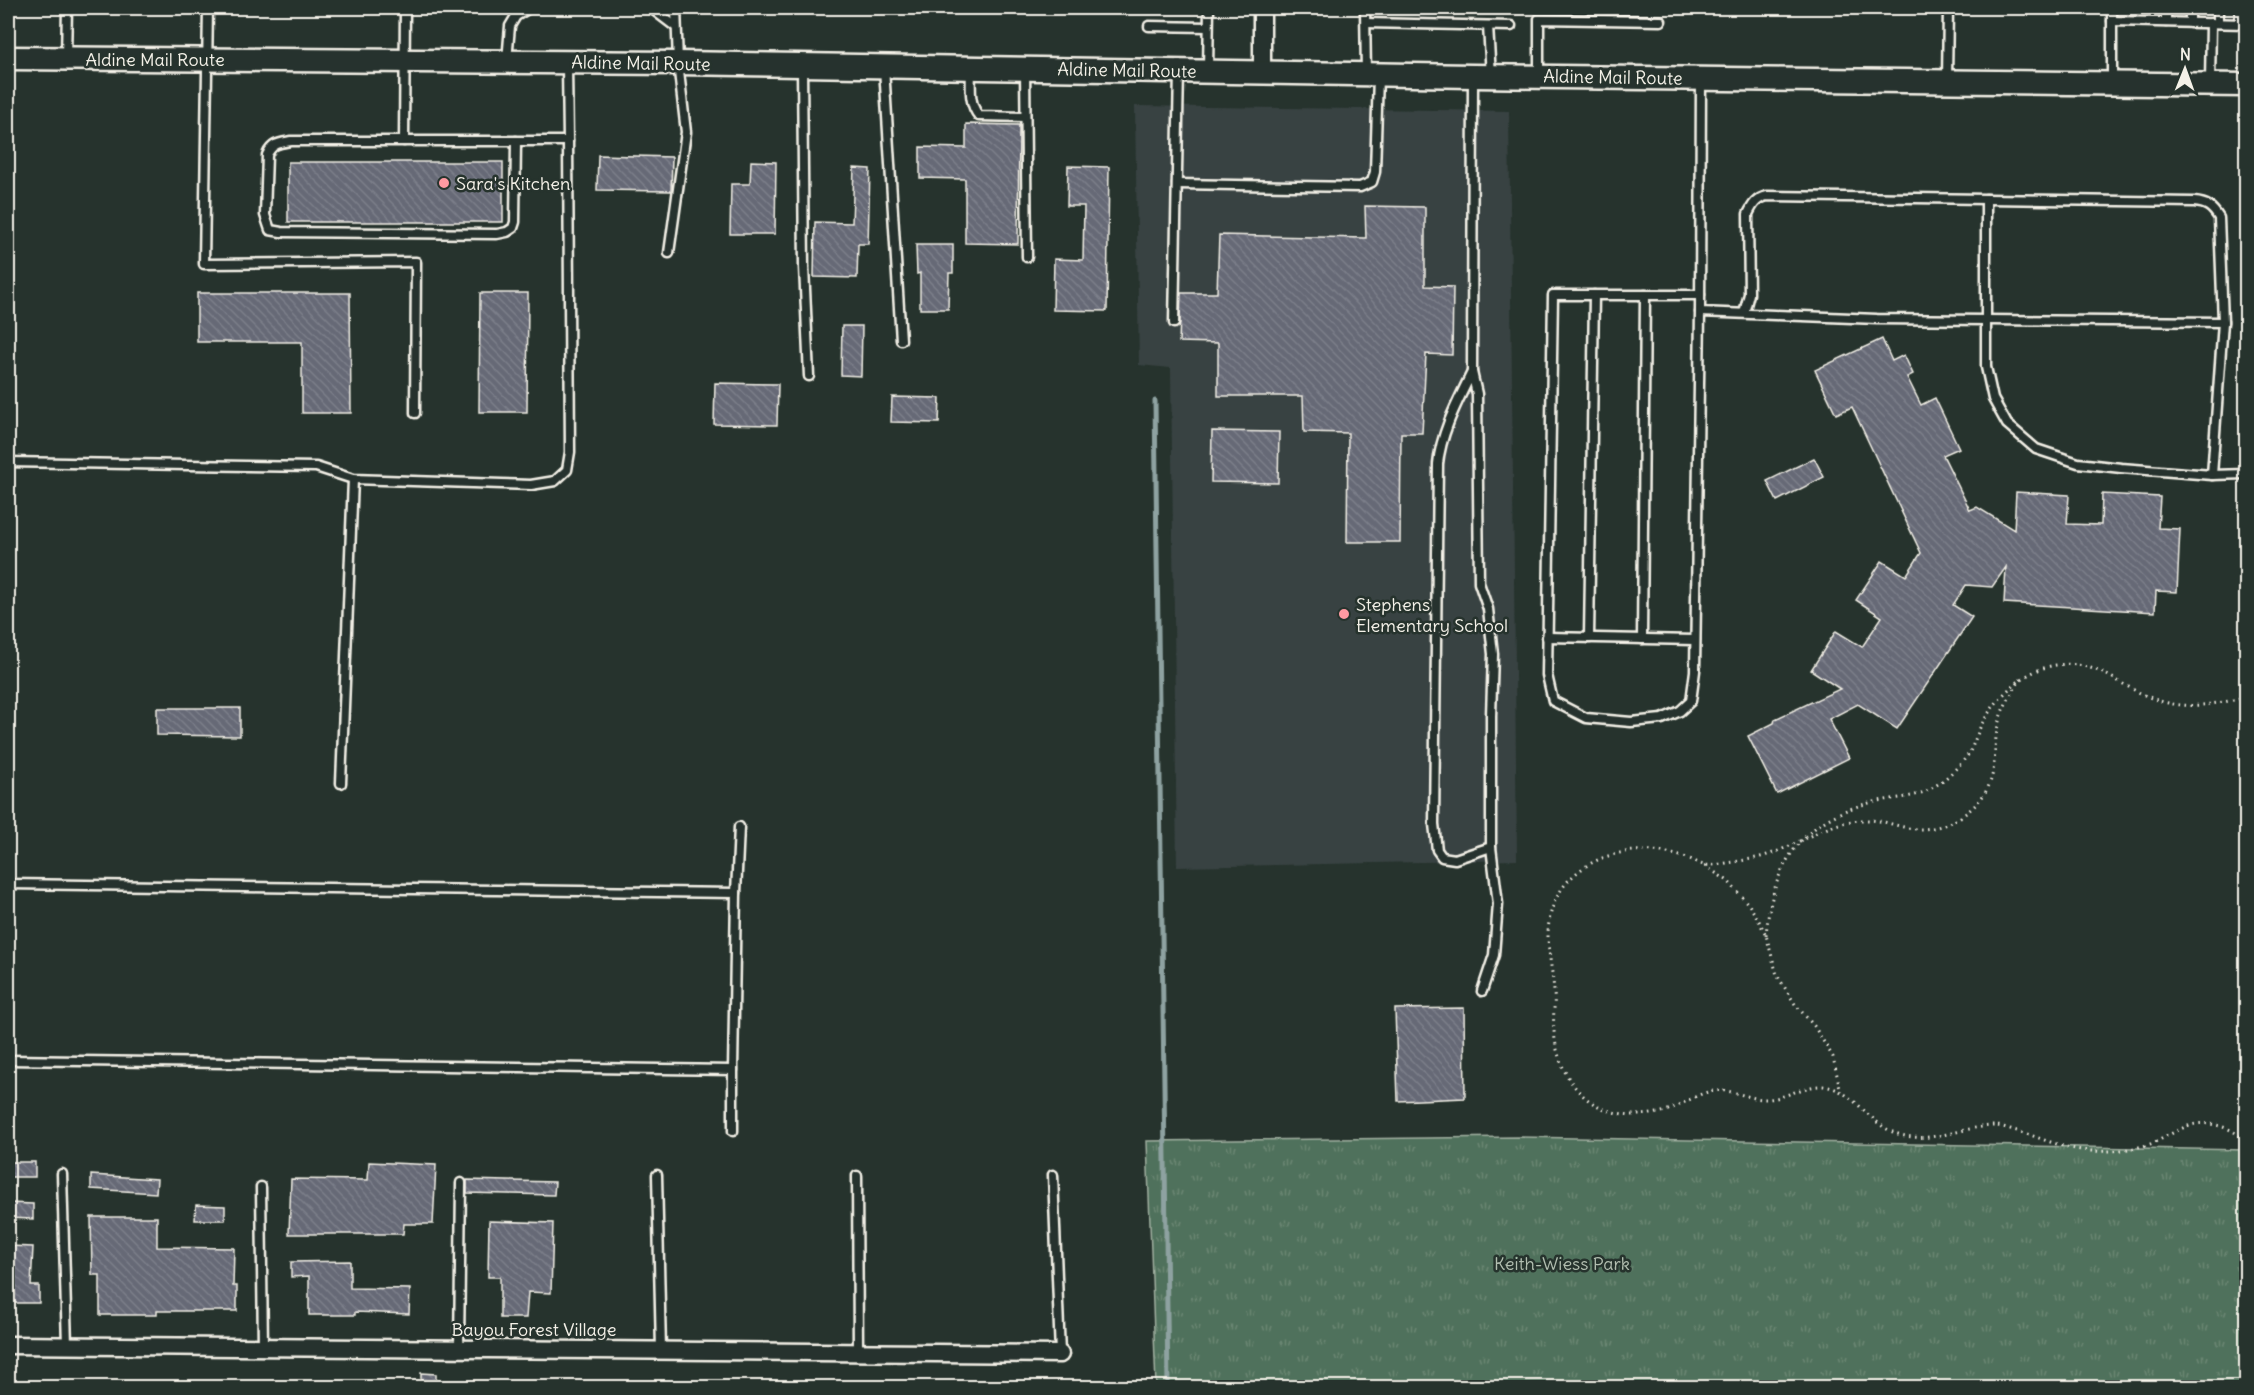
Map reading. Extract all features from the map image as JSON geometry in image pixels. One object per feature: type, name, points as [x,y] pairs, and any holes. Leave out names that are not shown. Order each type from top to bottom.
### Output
[{"type":"main road","name":"Aldine Mail Route","points":[[8,58],[678,63],[1539,77],[2247,85]]},
{"type":"street","points":[[1262,8],[1262,72]]},
{"type":"street","name":"Bayou Forest Village","points":[[8,1345],[1060,1354]]},
{"type":"lane","points":[[66,8],[66,58]]},
{"type":"lane","points":[[208,8],[204,264],[416,262],[416,413]]},
{"type":"lane","points":[[404,141],[405,8]]},
{"type":"lane","points":[[507,62],[510,26],[516,16],[529,8]]},
{"type":"lane","points":[[651,8],[676,27]]},
{"type":"lane","points":[[669,253],[686,132],[678,63],[676,8]]},
{"type":"lane","points":[[1208,71],[1209,8]]},
{"type":"lane","points":[[1177,184],[1360,186],[1372,182],[1375,172],[1372,74],[1365,8]]},
{"type":"lane","points":[[1947,81],[1948,8]]},
{"type":"lane","points":[[2066,8],[2112,8],[2112,83]]},
{"type":"lane","points":[[2166,10],[2166,22]]},
{"type":"lane","points":[[2190,10],[2190,22]]},
{"type":"lane","points":[[2210,84],[2214,23],[2218,10]]},
{"type":"lane","points":[[2112,21],[2243,24],[2240,10]]},
{"type":"lane","points":[[1539,77],[1539,19],[1661,21]]},
{"type":"lane","points":[[1366,23],[1511,26]]},
{"type":"lane","points":[[1149,26],[1208,27]]},
{"type":"lane","points":[[1482,991],[1494,955],[1498,904],[1491,847],[1493,654],[1491,626],[1479,583],[1477,560],[1477,394],[1472,372],[1482,76],[1488,26]]},
{"type":"lane","points":[[8,462],[315,467],[353,479],[531,485],[555,481],[567,470],[570,452],[567,62]]},
{"type":"lane","points":[[802,65],[804,267],[809,376]]},
{"type":"lane","points":[[884,66],[902,340]]},
{"type":"lane","points":[[971,68],[972,102],[979,116],[1025,117]]},
{"type":"lane","points":[[1024,69],[1027,257]]},
{"type":"lane","points":[[1174,323],[1179,71]]},
{"type":"lane","points":[[1700,295],[1553,295],[1547,675],[1553,701],[1586,718],[1630,722],[1662,719],[1680,711],[1691,701],[1695,640],[1700,312],[1701,78]]},
{"type":"lane","points":[[516,141],[515,222],[513,228],[507,232],[497,234],[281,232],[270,230],[265,215],[267,154],[276,143],[404,141],[516,141],[568,141]]},
{"type":"lane","points":[[1744,313],[1749,294],[1748,214],[1753,203],[1767,196],[2203,203],[2213,208],[2219,218],[2223,322],[2212,475]]},
{"type":"lane","points":[[1986,199],[1986,367],[1993,399],[2007,424],[2036,449],[2078,463],[2212,475],[2247,474]]},
{"type":"lane","points":[[1589,638],[1594,295]]},
{"type":"lane","points":[[1642,639],[1645,295]]},
{"type":"lane","points":[[1700,312],[1877,319],[2223,322]]},
{"type":"lane","points":[[1472,372],[1451,417],[1439,452],[1434,824],[1437,850],[1442,857],[1455,859],[1491,847]]},
{"type":"lane","points":[[341,783],[353,479]]},
{"type":"lane","points":[[1547,637],[1695,640]]},
{"type":"lane","points":[[733,1131],[739,827]]},
{"type":"lane","points":[[8,884],[736,893]]},
{"type":"lane","points":[[8,1060],[733,1070]]},
{"type":"lane","points":[[62,1174],[67,1346]]},
{"type":"lane","points":[[657,1175],[661,1350]]},
{"type":"lane","points":[[1053,1175],[1060,1354]]},
{"type":"lane","points":[[857,1176],[858,1351]]},
{"type":"lane","points":[[459,1348],[461,1183]]},
{"type":"lane","points":[[261,1187],[263,1347]]},
{"type":"path","points":[[1766,935],[1769,908],[1777,881],[1800,840],[1821,823],[1852,807],[1912,797],[1929,790],[1944,779],[1968,754],[1975,736],[1995,705],[2021,678],[2045,668],[2070,664],[2097,669],[2150,698],[2181,706],[2214,705],[2247,697]]},
{"type":"path","points":[[1704,865],[1766,855],[1849,822],[1875,820],[1920,829],[1941,826],[1960,817],[1976,804],[1988,787],[1996,761],[2000,715],[2021,678]]},
{"type":"path","points":[[1840,1089],[1810,1086],[1766,1100],[1724,1090],[1714,1090],[1662,1113],[1634,1116],[1605,1110],[1592,1103],[1571,1083],[1563,1071],[1554,1043],[1555,991],[1548,936],[1552,908],[1564,884],[1572,875],[1591,862],[1622,852],[1655,851],[1704,865],[1728,881],[1758,919],[1766,935],[1777,975],[1833,1057],[1840,1089],[1880,1125],[1900,1135],[1934,1137],[1955,1131],[1998,1125],[2070,1148],[2107,1151],[2138,1147],[2168,1137],[2191,1125],[2201,1124],[2220,1126],[2244,1137],[2247,1142]]},
{"type":"shaded area","name":"Stephens Elementary School","points":[[1135,106],[1509,111],[1517,860],[1177,867],[1171,368],[1139,365]]},
{"type":"green space","name":"Keith-Wiess Park","points":[[1520,1137],[2246,1150],[2246,1387],[1156,1387],[1147,1141]]},
{"type":"building","points":[[966,124],[1019,125],[1018,244],[965,243],[965,179],[920,178],[920,147],[966,148]]},
{"type":"building","points":[[598,155],[672,157],[671,191],[597,190]]},
{"type":"building","points":[[751,161],[776,162],[775,234],[730,234],[731,184],[750,184]]},
{"type":"building","points":[[288,162],[503,162],[503,222],[288,222]]},
{"type":"building","points":[[1068,166],[1109,167],[1107,311],[1053,310],[1054,259],[1083,260],[1084,206],[1067,206]]},
{"type":"building","points":[[854,168],[870,169],[868,244],[858,244],[857,278],[814,277],[815,222],[852,223]]},
{"type":"building","points":[[1365,206],[1425,207],[1425,286],[1453,287],[1452,355],[1426,354],[1422,433],[1401,433],[1400,542],[1347,542],[1348,433],[1304,432],[1303,396],[1218,396],[1218,343],[1179,342],[1181,293],[1217,293],[1219,235],[1366,238]]},
{"type":"building","points":[[916,245],[953,245],[953,273],[949,273],[948,309],[920,309],[920,273],[917,274]]},
{"type":"building","points":[[197,293],[350,293],[351,413],[302,413],[302,342],[197,342]]},
{"type":"building","points":[[480,293],[528,293],[527,412],[479,412]]},
{"type":"building","points":[[842,326],[862,326],[861,376],[841,375]]},
{"type":"building","points":[[1882,339],[1892,361],[1904,355],[1913,374],[1907,377],[1921,405],[1935,398],[1959,448],[1943,455],[1970,510],[1977,507],[2014,530],[2016,492],[2069,495],[2067,524],[2101,525],[2102,494],[2160,497],[2158,528],[2180,529],[2177,592],[2156,591],[2155,612],[2004,603],[2006,567],[1992,587],[1966,585],[1953,605],[1972,617],[1897,729],[1858,704],[1829,719],[1849,758],[1777,794],[1748,736],[1774,723],[1775,719],[1840,689],[1811,670],[1836,631],[1862,647],[1882,617],[1856,600],[1882,561],[1906,576],[1921,553],[1852,407],[1836,414],[1815,370]]},
{"type":"building","points":[[715,383],[778,384],[777,425],[714,424]]},
{"type":"building","points":[[892,397],[940,398],[939,423],[891,422]]},
{"type":"building","points":[[1212,431],[1279,432],[1278,483],[1211,482]]},
{"type":"building","points":[[1814,458],[1824,477],[1777,501],[1767,481]]},
{"type":"building","points":[[157,708],[240,708],[240,736],[157,735]]},
{"type":"building","points":[[1464,1008],[1465,1098],[1398,1101],[1395,1009]]},
{"type":"building","points":[[8,1162],[35,1162],[35,1177],[8,1177]]},
{"type":"building","points":[[369,1162],[436,1165],[433,1224],[404,1224],[403,1234],[289,1234],[291,1179],[368,1180]]},
{"type":"building","points":[[91,1175],[157,1179],[156,1193],[91,1189]]},
{"type":"building","points":[[467,1180],[555,1182],[554,1195],[467,1193]]},
{"type":"building","points":[[8,1203],[33,1204],[33,1219],[8,1218]]},
{"type":"building","points":[[196,1205],[225,1206],[225,1220],[195,1220]]},
{"type":"building","points":[[91,1217],[157,1217],[157,1247],[234,1248],[233,1286],[237,1286],[237,1311],[157,1311],[157,1315],[100,1315],[100,1275],[92,1275]]},
{"type":"building","points":[[489,1221],[553,1223],[551,1293],[528,1292],[526,1318],[500,1318],[500,1277],[488,1277]]},
{"type":"building","points":[[8,1246],[33,1247],[31,1286],[39,1286],[39,1303],[8,1303]]},
{"type":"building","points":[[350,1261],[350,1288],[410,1289],[409,1314],[355,1312],[355,1315],[309,1315],[309,1276],[291,1277],[291,1262]]},
{"type":"building","points":[[421,1373],[436,1374],[436,1388],[421,1388]]},
{"type":"waterway","points":[[1155,401],[1168,1388]]},
{"type":"place","name":"Sara's Kitchen","points":[[444,183]]},
{"type":"place","name":"Stephens Elementary School","points":[[1344,614]]}]
